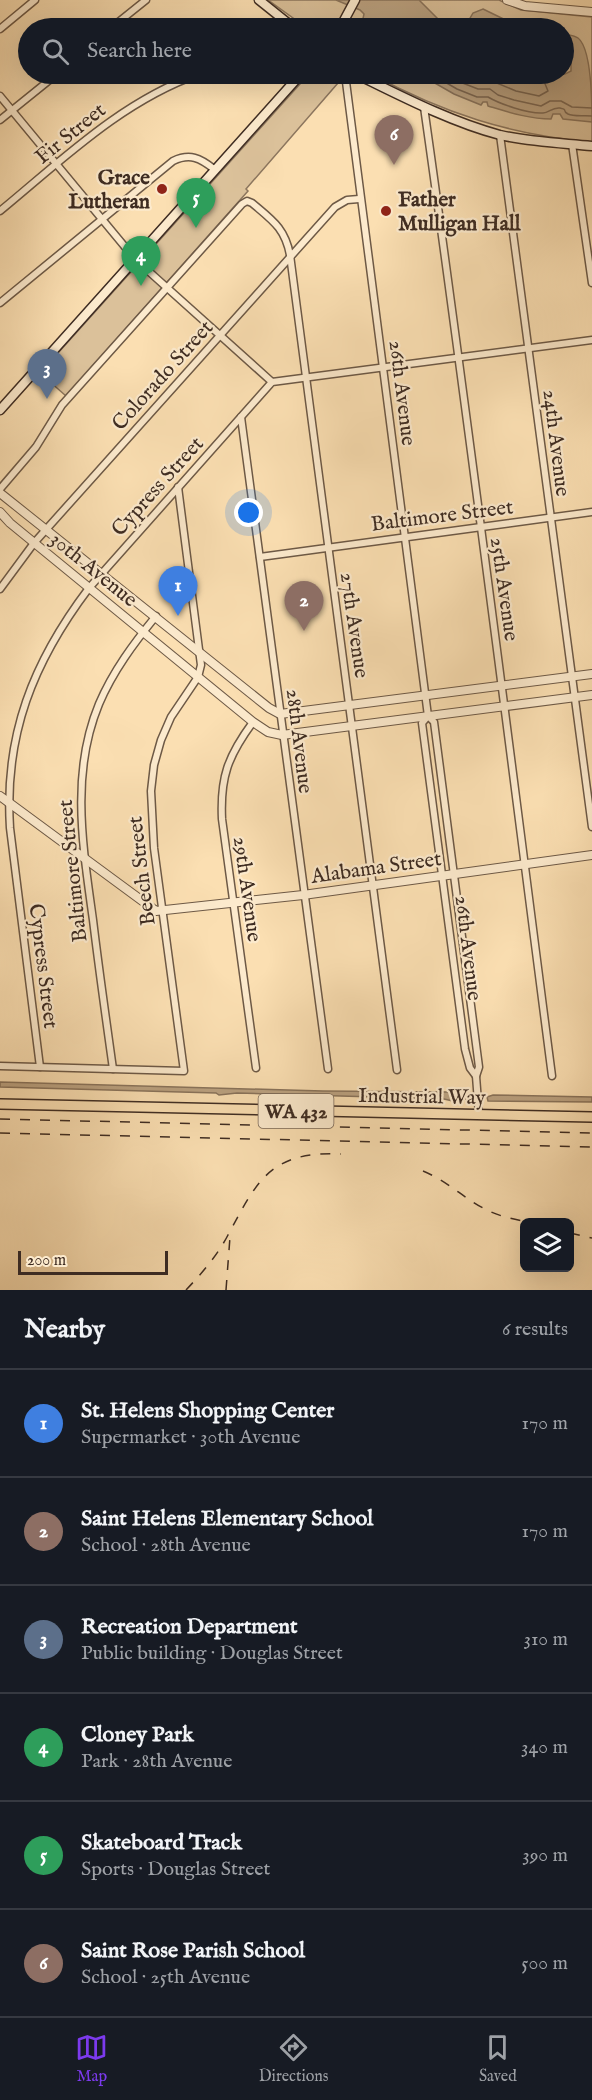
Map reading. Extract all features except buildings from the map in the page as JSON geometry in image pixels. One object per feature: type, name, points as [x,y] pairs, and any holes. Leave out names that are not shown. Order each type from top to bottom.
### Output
[{"type":"main road","points":[[259,0],[282,18]]},
{"type":"main road","points":[[347,18],[355,0]]},
{"type":"main road","points":[[0,410],[292,84]]},
{"type":"main road","points":[[377,84],[424,107],[500,135],[592,146]]},
{"type":"main road","name":"Industrial Way","points":[[0,1104],[592,1117]]},
{"type":"street","points":[[0,29],[35,0]]},
{"type":"street","points":[[124,18],[146,0]]},
{"type":"street","points":[[507,0],[592,12]]},
{"type":"street","points":[[0,120],[45,84]]},
{"type":"street","name":"Fir Street","points":[[0,211],[124,110],[172,84]]},
{"type":"street","name":"26th Avenue","points":[[346,84],[359,199],[384,368],[425,696],[428,716],[434,722],[455,875],[478,1067],[476,1076],[479,1115]]},
{"type":"street","points":[[0,96],[135,260],[272,382],[592,340]]},
{"type":"street","name":"25th Avenue","points":[[424,107],[459,357],[552,1076]]},
{"type":"street","name":"24th Avenue","points":[[500,135],[573,698],[592,827]]},
{"type":"street","points":[[572,144],[592,283]]},
{"type":"street","points":[[0,303],[165,167],[180,158],[196,157],[214,169]]},
{"type":"street","name":"Colorado Street","points":[[0,589],[34,543],[290,255],[340,202],[359,199]]},
{"type":"street","name":"27th Avenue","points":[[167,288],[247,201],[281,230],[287,240],[397,1070]]},
{"type":"street","points":[[0,491],[36,447],[62,405],[167,288]]},
{"type":"street","name":"Cypress Street","points":[[40,1067],[8,802],[15,744],[35,675],[67,617],[88,588],[272,382]]},
{"type":"street","name":"28th Avenue","points":[[241,417],[328,1069]]},
{"type":"street","points":[[177,488],[201,664],[198,677]]},
{"type":"street","name":"30th Avenue","points":[[0,491],[269,708],[280,714]]},
{"type":"street","name":"30th Avenue","points":[[0,512],[10,523],[252,722],[268,732],[282,735]]},
{"type":"street","name":"Baltimore Street","points":[[260,557],[592,512]]},
{"type":"street","name":"Baltimore Street","points":[[113,1069],[85,859],[80,792],[82,766],[99,704],[113,676],[156,616]]},
{"type":"street","points":[[280,714],[592,674]]},
{"type":"street","name":"Beech Street","points":[[113,1069],[184,1071],[152,817],[154,765],[171,717],[198,677]]},
{"type":"street","points":[[282,735],[592,695]]},
{"type":"street","name":"26th Avenue","points":[[428,716],[422,723],[465,1049],[470,1068],[476,1076]]},
{"type":"street","name":"29th Avenue","points":[[252,722],[236,744],[226,767],[221,794],[222,819],[256,1068]]},
{"type":"street","points":[[0,796],[150,909],[164,912]]},
{"type":"street","name":"Alabama Street","points":[[164,912],[443,877],[592,855]]},
{"type":"street","points":[[0,1066],[113,1069]]},
{"type":"shaded area","points":[[268,0],[499,0],[521,10],[592,17],[592,142],[562,139],[505,128],[451,111],[390,84],[574,84],[574,18],[293,18]]},
{"type":"shaded area","points":[[300,84],[337,84],[246,189],[248,191],[66,396],[40,373]]},
{"type":"water","points":[[336,0],[419,0],[437,18],[363,18],[364,14]]},
{"type":"water","points":[[483,9],[501,18],[470,18],[473,13]]},
{"type":"water","points":[[574,36],[583,44],[589,64],[592,122],[563,119],[560,114],[553,114],[551,119],[519,115],[488,106],[487,102],[481,105],[436,84],[574,84]]},
{"type":"water","points":[[0,1082],[447,1092],[468,1098],[457,1102],[444,1099],[237,1093],[219,1095],[216,1093],[0,1087]]},
{"type":"water","points":[[493,1095],[592,1097],[592,1102],[488,1101],[487,1097]]},
{"type":"railway","points":[[0,1119],[592,1133]]},
{"type":"railway","points":[[0,1133],[592,1147]]},
{"type":"railway","points":[[186,1290],[224,1243],[248,1198],[270,1172],[298,1158],[317,1154],[341,1154]]},
{"type":"railway","points":[[423,1171],[488,1211],[520,1220]]},
{"type":"railway","points":[[574,1234],[592,1238]]},
{"type":"railway","points":[[226,1290],[230,1237]]},
{"type":"place","name":"Saint Rose Parish School","points":[[394,165]]},
{"type":"place","name":"Grace Lutheran","points":[[162,189]]},
{"type":"place","name":"Father Mulligan Hall","points":[[386,211]]},
{"type":"place","name":"Skateboard Track","points":[[196,228]]},
{"type":"place","name":"Cloney Park","points":[[141,286]]},
{"type":"place","name":"Recreation Department","points":[[47,399]]},
{"type":"place","name":"St. Helens Shopping Center","points":[[178,616]]},
{"type":"place","name":"Saint Helens Elementary School","points":[[304,631]]}]
